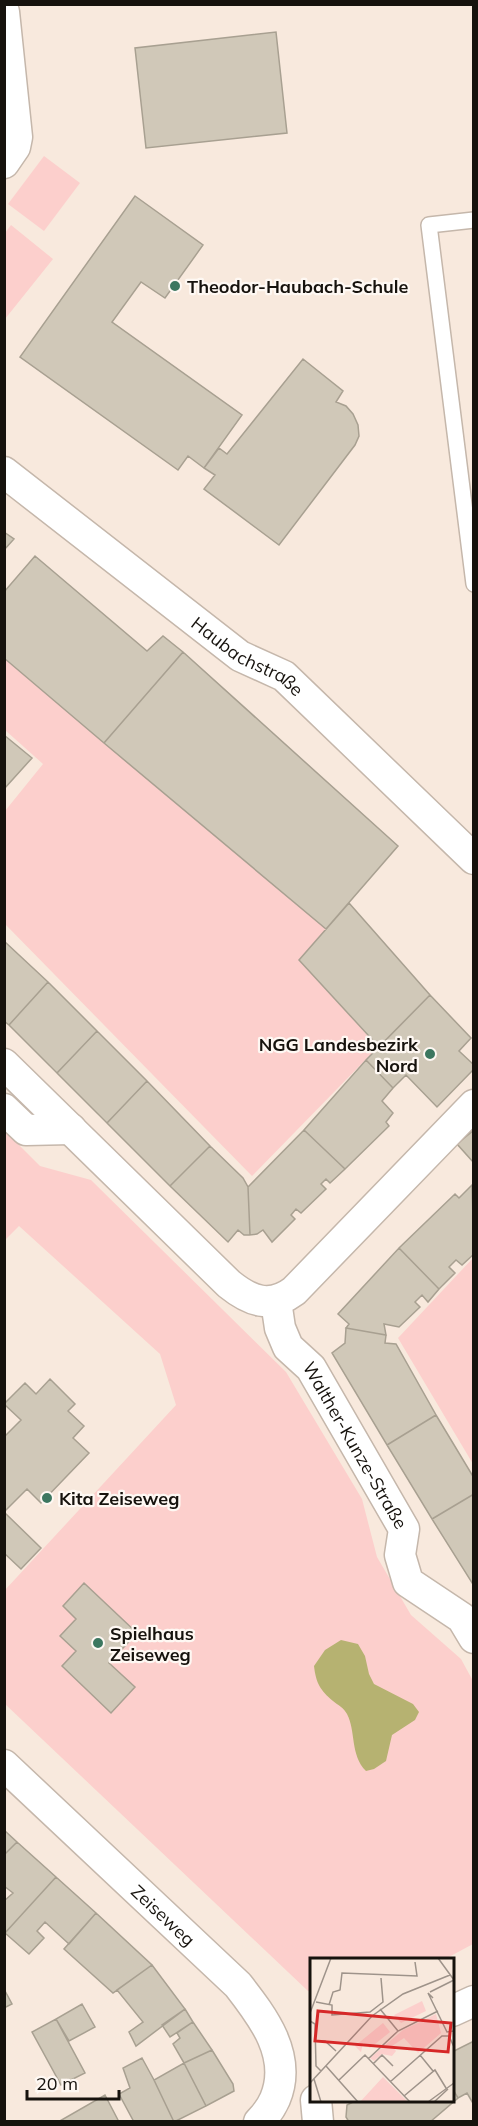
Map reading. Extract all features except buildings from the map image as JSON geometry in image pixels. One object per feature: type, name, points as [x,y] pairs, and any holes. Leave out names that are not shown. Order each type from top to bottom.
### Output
[{"type":"street","points":[[4,12],[17,137],[15,147],[4,163]]},
{"type":"street","name":"Haubachstraße","points":[[4,472],[240,656],[284,676],[474,859]]},
{"type":"street","points":[[4,1064],[229,1284],[246,1297],[257,1300],[276,1300],[294,1291],[474,1105]]},
{"type":"street","points":[[4,1109],[26,1130],[71,1129]]},
{"type":"street","name":"Walther-Kunze-Straße","points":[[276,1300],[280,1328],[288,1347],[311,1368],[404,1529],[400,1555],[408,1582],[462,1618],[474,1638]]},
{"type":"street","name":"Zeiseweg","points":[[4,1765],[238,1985],[256,2008],[274,2041],[280,2061],[278,2091],[272,2106],[259,2121]]},
{"type":"street","points":[[454,2011],[474,2001]]},
{"type":"street","points":[[316,2102],[318,2121]]},
{"type":"lane","points":[[474,220],[429,225],[474,584]]},
{"type":"shaded area","points":[[44,156],[80,183],[44,231],[8,204]]},
{"type":"shaded area","points":[[11,225],[53,259],[5,319],[5,233]]},
{"type":"shaded area","points":[[5,657],[326,929],[299,960],[378,1047],[252,1176],[5,924],[5,811],[43,764],[5,730]]},
{"type":"shaded area","points":[[5,1131],[40,1166],[91,1180],[286,1372],[362,1499],[377,1557],[411,1615],[461,1659],[473,1681],[473,1944],[447,1958],[310,1958],[310,1991],[308,1991],[5,1704],[5,1590],[176,1405],[160,1354],[19,1226],[5,1240]]},
{"type":"shaded area","points":[[473,1258],[473,1464],[398,1338]]},
{"type":"shaded area","points":[[341,1640],[358,1644],[365,1656],[374,1684],[413,1704],[419,1712],[415,1720],[392,1735],[386,1761],[366,1771],[355,1750],[352,1728],[347,1714],[322,1690],[315,1672],[314,1666],[325,1650]]},
{"type":"place","name":"Theodor-Haubach-Schule","points":[[175,286]]},
{"type":"place","name":"NGG Landesbezirk Nord","points":[[430,1054]]},
{"type":"place","name":"Kita Zeiseweg","points":[[47,1498]]},
{"type":"place","name":"Spielhaus Zeiseweg","points":[[98,1643]]}]
